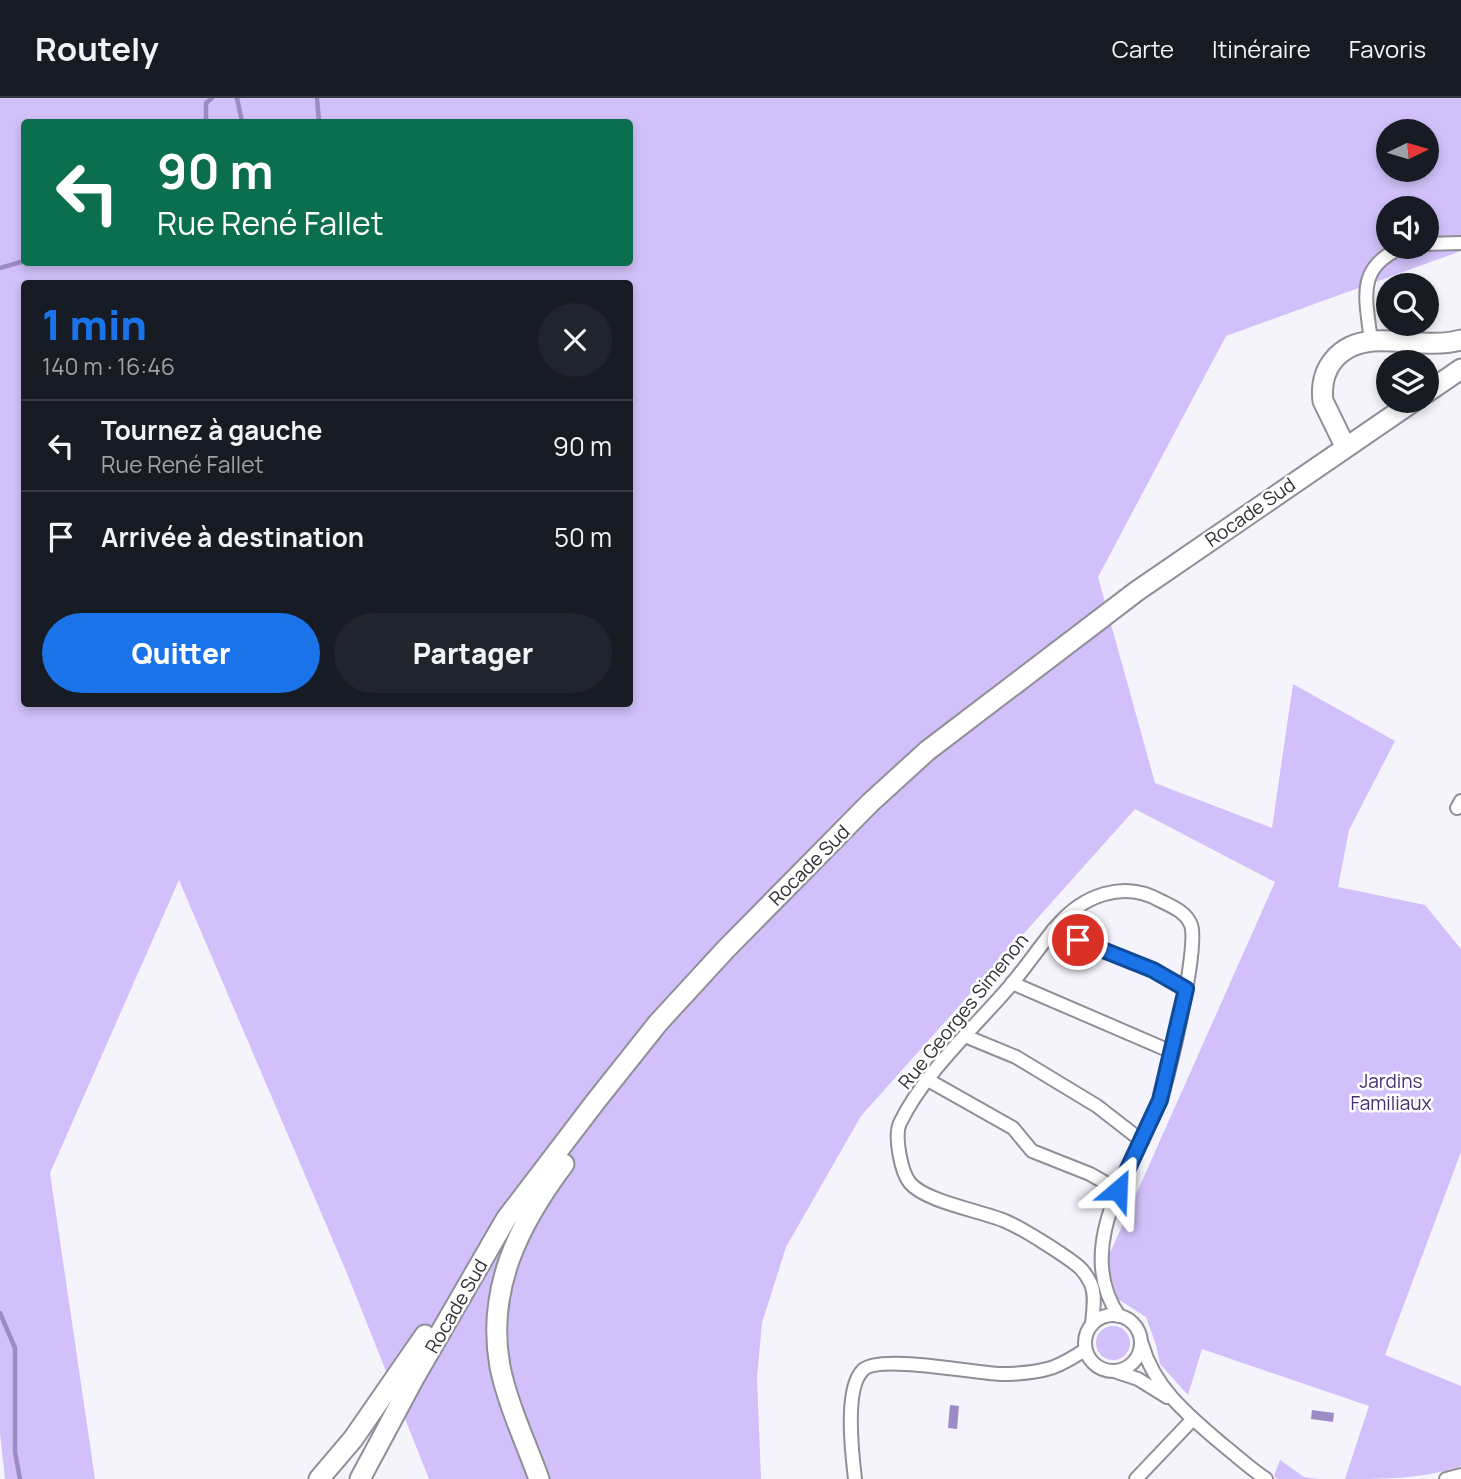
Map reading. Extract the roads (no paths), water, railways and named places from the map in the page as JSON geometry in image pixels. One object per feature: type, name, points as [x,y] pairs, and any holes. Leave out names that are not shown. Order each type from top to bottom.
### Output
[{"type":"main road","points":[[1345,446],[1323,401],[1322,382],[1335,357],[1343,351],[1371,341],[1429,345],[1461,340]]},
{"type":"main road","points":[[1439,384],[1461,369]]},
{"type":"main road","name":"Rocade Sud","points":[[360,1479],[413,1380],[506,1219],[650,1033],[726,949],[870,803],[927,751],[1104,614],[1396,413]]},
{"type":"main road","points":[[539,1479],[508,1392],[497,1346],[499,1291],[507,1261],[519,1232],[552,1180],[726,949]]},
{"type":"main road","points":[[319,1479],[352,1440],[506,1219]]},
{"type":"street","points":[[1439,244],[1461,243]]},
{"type":"street","points":[[1371,341],[1367,281],[1373,266],[1381,259]]},
{"type":"street","name":"Rue Georges Simenon","points":[[1092,1324],[1093,1293],[1088,1278],[1079,1266],[1007,1222],[926,1194],[910,1183],[899,1154],[899,1126],[928,1080],[1012,983],[1069,911],[1097,895],[1125,891],[1155,897],[1184,913],[1194,937],[1186,989],[1160,1100],[1118,1190],[1107,1220],[1101,1250],[1101,1270],[1106,1290],[1119,1315]]},
{"type":"street","points":[[1053,930],[1153,970],[1186,989]]},
{"type":"street","points":[[1012,983],[1172,1052]]},
{"type":"street","points":[[965,1037],[1016,1057],[1097,1106],[1142,1141]]},
{"type":"street","points":[[928,1080],[1013,1128],[1032,1152],[1090,1174],[1118,1190]]},
{"type":"street","points":[[1179,1405],[1138,1379],[1100,1369],[1093,1364],[1085,1350],[1086,1335],[1092,1324],[1102,1317],[1119,1315],[1132,1322],[1137,1328],[1146,1361],[1179,1405],[1262,1477]]},
{"type":"street","points":[[1117,1372],[1132,1365],[1142,1344]]},
{"type":"street","points":[[855,1479],[852,1397],[858,1377],[869,1366],[890,1362],[999,1374],[1025,1373],[1050,1369],[1085,1350]]},
{"type":"street","points":[[1136,1479],[1193,1419]]},
{"type":"street","points":[[1446,1479],[1461,1475]]},
{"type":"waterway","points":[[206,119],[206,103],[212,98]]},
{"type":"waterway","points":[[237,98],[241,119]]},
{"type":"waterway","points":[[317,98],[319,119]]},
{"type":"waterway","points":[[0,268],[21,262]]},
{"type":"waterway","points":[[0,1313],[15,1348],[15,1452],[20,1479]]},
{"type":"park label","name":"Jardins Familiaux","points":[[1391,1092]]}]
